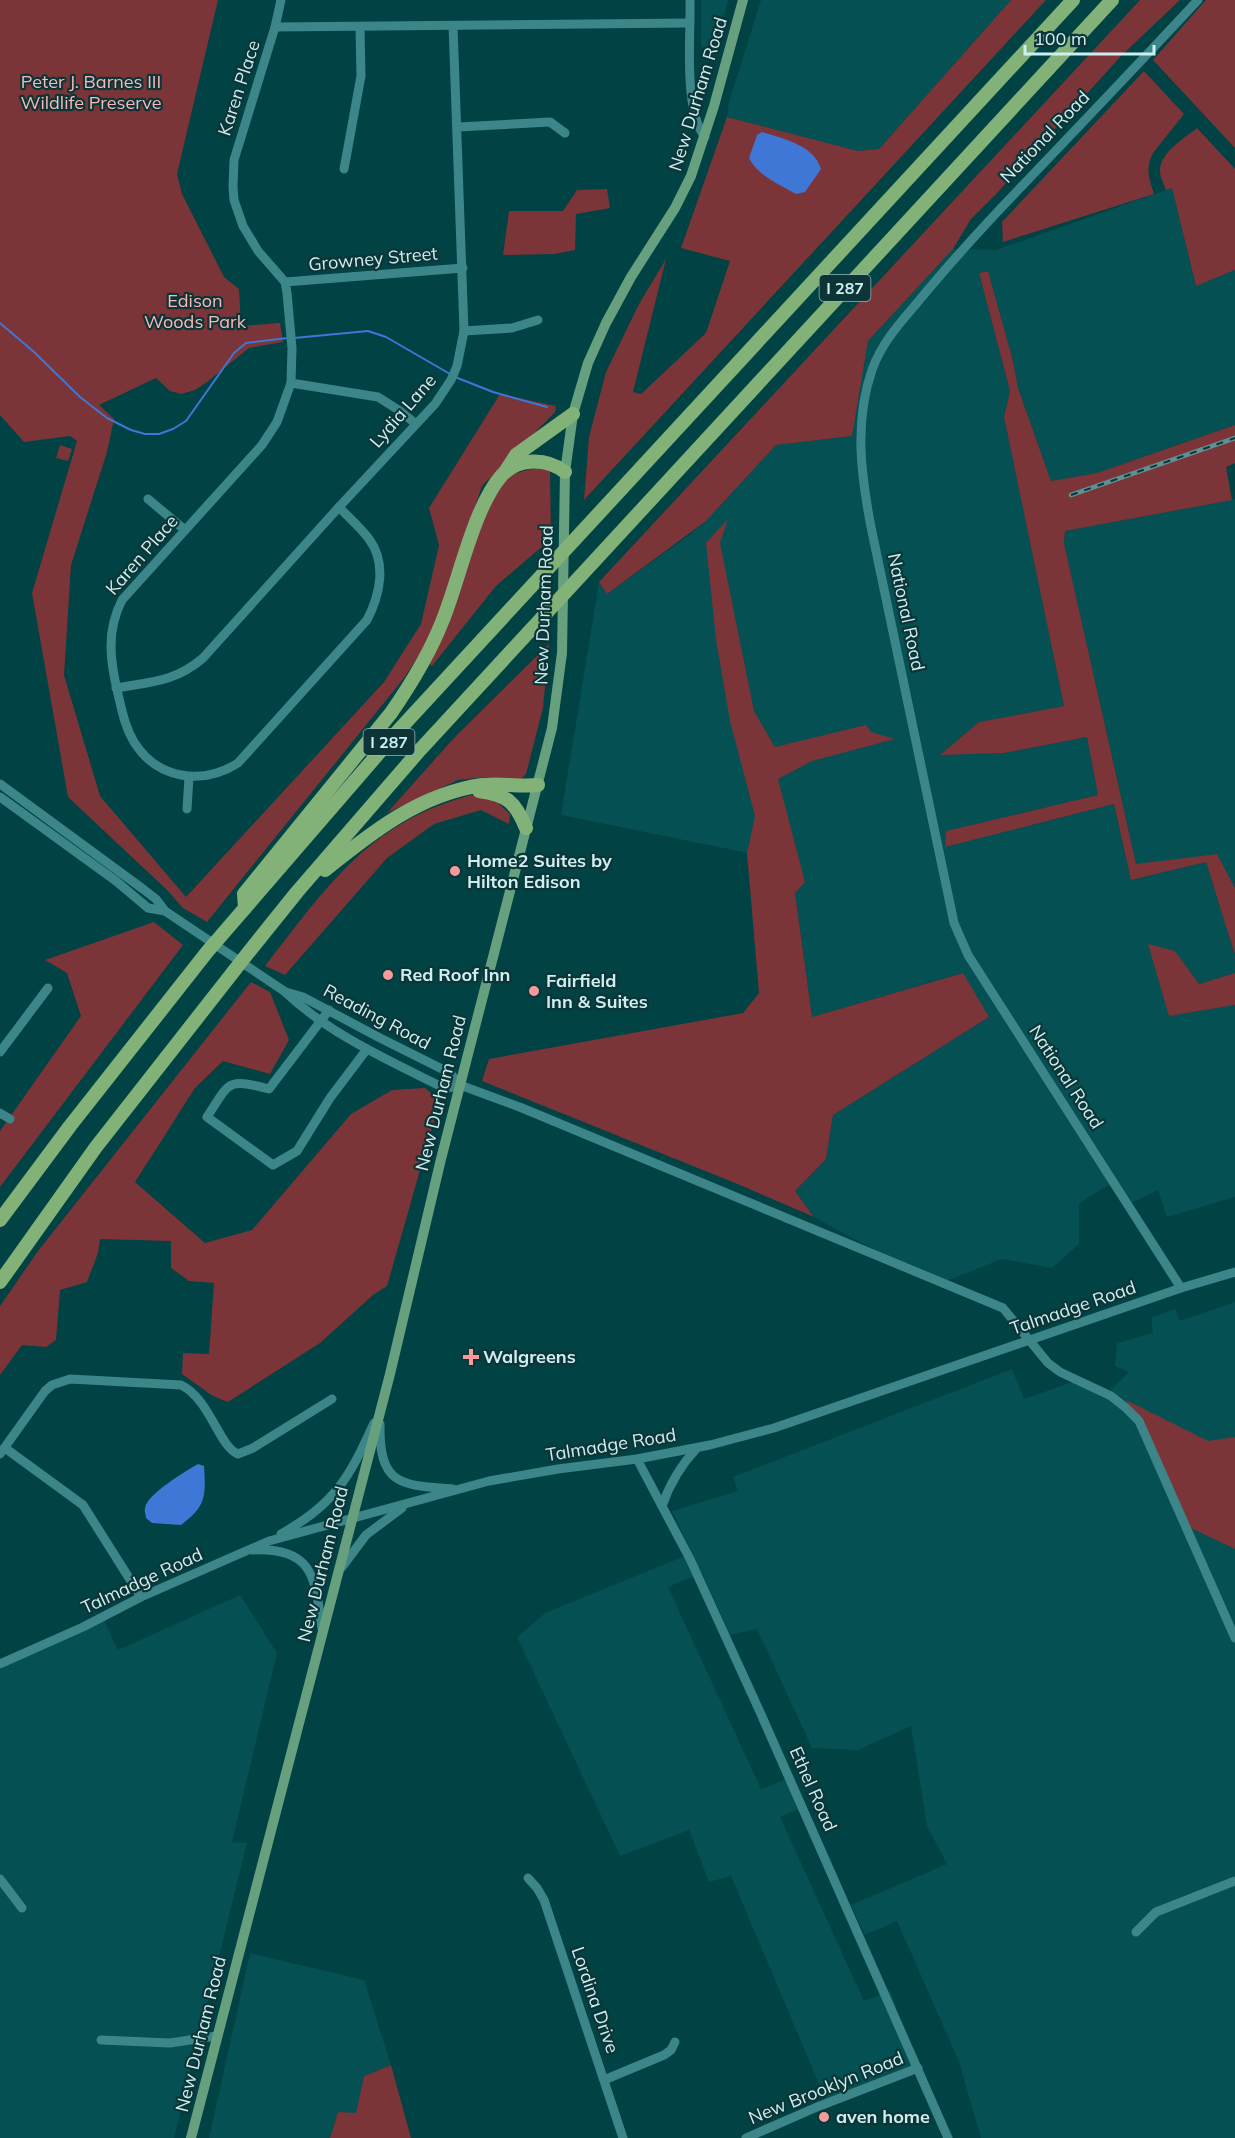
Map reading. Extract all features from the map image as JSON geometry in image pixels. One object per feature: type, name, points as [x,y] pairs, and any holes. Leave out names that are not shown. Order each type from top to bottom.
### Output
[{"type":"highway","name":"I 287","points":[[0,1220],[70,1126],[207,952],[443,681],[1073,0]]},
{"type":"highway","name":"I 287","points":[[0,1281],[96,1147],[249,952],[297,892],[419,751],[1112,0]]},
{"type":"highway","points":[[245,908],[244,894],[391,713],[411,684],[442,621],[480,514],[493,487],[516,455],[573,414]]},
{"type":"highway","points":[[504,472],[515,466],[534,461],[548,462],[565,472]]},
{"type":"highway","points":[[297,892],[395,818],[424,802],[484,785],[538,785]]},
{"type":"highway","points":[[465,789],[490,793],[507,799],[516,806],[526,828]]},
{"type":"main road","name":"New Durham Road","points":[[191,2138],[411,1290],[460,1085],[538,785],[556,706],[561,664],[565,472],[573,414],[588,363],[601,333],[631,277],[675,208],[691,176],[705,137],[743,0]]},
{"type":"street","name":"Karen Place","points":[[281,0],[275,27],[234,160],[233,187],[238,213],[250,239],[285,282],[291,335],[291,383],[285,403],[270,434],[122,600],[117,610],[110,636],[112,665],[124,720],[139,750],[156,765],[175,774],[189,777],[213,775],[238,763],[367,621],[375,606],[380,586],[377,556],[370,540],[339,507]]},
{"type":"street","points":[[690,0],[691,99],[697,124],[705,137]]},
{"type":"street","name":"National Road","points":[[1181,1288],[968,955],[958,933],[871,527],[862,482],[860,443],[871,371],[881,348],[951,261],[1198,0]]},
{"type":"street","points":[[275,27],[690,23]]},
{"type":"street","name":"Lydia Lane","points":[[116,688],[175,677],[190,669],[203,658],[435,404],[451,380],[461,355],[465,331],[453,26]]},
{"type":"street","points":[[344,169],[361,76],[360,27]]},
{"type":"street","points":[[458,127],[550,122],[565,133]]},
{"type":"street","name":"Growney Street","points":[[285,282],[463,268]]},
{"type":"street","points":[[465,331],[512,328],[538,320]]},
{"type":"street","points":[[291,383],[378,397],[416,424]]},
{"type":"street","points":[[148,499],[185,530]]},
{"type":"street","points":[[186,808],[189,777]]},
{"type":"street","points":[[0,784],[143,889],[165,911],[284,991]]},
{"type":"street","points":[[0,798],[116,881],[148,908],[165,911]]},
{"type":"street","points":[[0,1052],[48,988]]},
{"type":"street","name":"Reading Road","points":[[284,991],[303,997],[450,1073],[460,1085],[446,1089],[367,1049],[321,1022],[300,1007],[284,991]]},
{"type":"street","points":[[329,1010],[269,1089],[242,1082],[227,1086],[207,1117],[273,1166],[297,1151],[330,1098],[367,1049]]},
{"type":"street","points":[[0,1035],[10,1039]]},
{"type":"street","points":[[460,1085],[522,1108],[996,1305],[1007,1312],[1048,1363],[1060,1372],[1111,1395],[1139,1421],[1235,1638]]},
{"type":"street","points":[[0,1113],[10,1119]]},
{"type":"street","name":"Talmadge Road","points":[[0,1664],[269,1541],[489,1481],[697,1448],[774,1428],[1181,1288],[1235,1272]]},
{"type":"street","points":[[141,1598],[83,1505],[2,1451],[45,1391],[52,1385],[70,1379],[181,1385],[196,1395],[229,1448],[238,1454],[253,1449],[332,1399]]},
{"type":"street","points":[[380,1410],[381,1451],[386,1467],[395,1478],[406,1484],[459,1490]]},
{"type":"street","points":[[269,1541],[303,1521],[335,1493],[358,1458],[380,1410]]},
{"type":"street","points":[[662,1506],[678,1471],[697,1448]]},
{"type":"street","name":"Ethel Road","points":[[637,1459],[690,1559],[948,2138]]},
{"type":"street","points":[[339,1572],[366,1535],[408,1504]]},
{"type":"street","points":[[247,1550],[267,1549],[282,1552],[302,1561],[314,1580],[323,1632]]},
{"type":"street","name":"Lordina Drive","points":[[528,1878],[544,1900],[623,2138]]},
{"type":"street","points":[[0,1879],[22,1908]]},
{"type":"street","points":[[1136,1932],[1156,1912],[1235,1881]]},
{"type":"street","points":[[101,2040],[170,2043],[216,2036]]},
{"type":"street","points":[[604,2080],[664,2055],[671,2050],[675,2042]]},
{"type":"street","name":"New Brooklyn Road","points":[[748,2138],[818,2107],[918,2068]]},
{"type":"shaded area","points":[[701,0],[728,0],[715,51],[701,47]]},
{"type":"shaded area","points":[[761,0],[1011,0],[879,149],[858,151],[727,117],[729,102]]},
{"type":"shaded area","points":[[1172,188],[1196,286],[1235,270],[1235,425],[1097,473],[1051,481],[1018,388],[1013,361],[988,271],[979,273],[1010,391],[1004,417],[1064,706],[979,722],[941,754],[1004,753],[1087,737],[1098,795],[947,831],[945,847],[1114,804],[1131,880],[1206,862],[1235,955],[1235,973],[1199,984],[1175,951],[1169,1016],[1235,1005],[1235,1197],[1167,1217],[1158,1190],[1125,1206],[1111,1184],[1079,1203],[1079,1244],[1052,1268],[1002,1259],[938,1284],[814,1217],[795,1191],[826,1159],[833,1115],[989,1017],[962,973],[812,1017],[795,893],[748,853],[561,815],[599,582],[607,594],[688,536],[706,521],[776,445],[851,436],[868,341],[953,249],[996,250]]},
{"type":"shaded area","points":[[1235,499],[1235,888],[1217,854],[1136,865],[1064,543],[1065,531]]},
{"type":"shaded area","points":[[1235,1302],[1235,2138],[981,2138],[959,2062],[897,1921],[865,1935],[851,1905],[947,1864],[927,1826],[911,1726],[858,1750],[812,1748],[757,1629],[730,1635],[702,1573],[668,1587],[761,1789],[792,1777],[806,1806],[780,1817],[864,2001],[890,1991],[918,2068],[827,2103],[731,1876],[709,1882],[689,1830],[620,1856],[517,1637],[545,1613],[692,1553],[672,1511],[738,1491],[733,1477],[1012,1369],[1024,1399],[1081,1379],[1108,1393],[1129,1372],[1115,1366],[1117,1343],[1153,1333],[1151,1318],[1175,1309],[1180,1321]]},
{"type":"shaded area","points":[[240,1595],[277,1653],[232,1842],[247,1843],[174,2138],[0,2138],[0,1669],[101,1614],[118,1650]]},
{"type":"shaded area","points":[[250,1953],[364,1980],[391,2065],[364,2076],[356,2114],[338,2112],[330,2138],[209,2138]]},
{"type":"green space","points":[[0,0],[218,0],[177,174],[182,194],[224,277],[239,289],[241,326],[280,323],[283,342],[249,348],[195,390],[181,394],[170,391],[156,378],[99,405],[114,419],[107,452],[71,565],[64,675],[100,796],[186,897],[384,682],[421,624],[439,545],[429,508],[500,394],[556,406],[555,412],[482,486],[437,620],[421,652],[404,678],[207,922],[183,908],[166,889],[68,797],[32,593],[77,441],[70,436],[24,442],[0,415]]},
{"type":"green space","points":[[1011,0],[1046,0],[584,500],[589,437],[606,372],[639,304],[666,259],[633,392],[641,394],[706,333],[730,261],[681,248],[727,117],[858,151],[879,149]]},
{"type":"green space","points":[[1140,0],[1180,0],[1121,56],[971,219],[953,249],[868,341],[852,436],[776,445],[706,521],[607,594],[599,582]]},
{"type":"green space","points":[[1206,0],[1235,0],[1235,148],[1153,60]]},
{"type":"green space","points":[[1144,71],[1184,114],[1153,153],[1149,163],[1154,194],[1003,242],[1002,222]]},
{"type":"green space","points":[[1197,128],[1235,169],[1235,270],[1196,286],[1172,188],[1166,190],[1160,171],[1161,164],[1169,152]]},
{"type":"green space","points":[[607,189],[610,208],[576,214],[575,250],[554,254],[503,255],[509,211],[563,211],[577,190]]},
{"type":"green space","points":[[988,271],[1013,361],[1018,388],[1051,481],[1097,473],[1235,425],[1235,463],[1226,467],[1232,500],[1065,531],[1064,543],[1136,864],[1217,854],[1235,888],[1235,955],[1206,862],[1131,880],[1114,804],[945,847],[946,831],[1098,795],[1087,737],[1004,753],[940,755],[979,722],[1064,706],[1004,417],[1010,391],[979,273]]},
{"type":"green space","points":[[60,445],[72,449],[68,461],[56,458]]},
{"type":"green space","points":[[534,468],[550,470],[551,539],[496,586],[432,666],[429,663],[490,501],[510,475]]},
{"type":"green space","points":[[728,519],[720,543],[754,711],[775,747],[866,725],[871,732],[895,739],[812,761],[778,779],[805,882],[795,893],[812,1017],[963,973],[989,1017],[833,1115],[826,1159],[795,1191],[814,1217],[482,1081],[489,1059],[743,1013],[759,993],[747,853],[755,816],[730,721],[716,640],[706,543]]},
{"type":"green space","points":[[549,644],[543,708],[526,774],[520,780],[487,777],[458,780],[387,813],[453,739]]},
{"type":"green space","points":[[471,795],[496,801],[510,814],[509,824],[481,810],[434,824],[387,858],[285,975],[265,966],[327,888],[363,852],[411,818]]},
{"type":"green space","points":[[154,922],[183,945],[0,1187],[0,1131],[81,1016],[67,973],[45,960]]},
{"type":"green space","points":[[1148,944],[1175,951],[1199,984],[1235,973],[1235,1005],[1169,1016]]},
{"type":"green space","points":[[251,982],[270,992],[289,1040],[270,1074],[223,1061],[195,1088],[135,1182],[205,1243],[252,1230],[351,1114],[392,1090],[425,1088],[440,1100],[387,1286],[373,1295],[320,1343],[228,1402],[213,1396],[182,1374],[183,1353],[209,1354],[214,1283],[189,1281],[171,1268],[171,1241],[100,1239],[98,1253],[87,1282],[60,1290],[56,1340],[46,1347],[22,1345],[0,1375],[0,1306],[38,1251]]},
{"type":"green space","points":[[1126,1400],[1208,1441],[1235,1437],[1235,1549],[1191,1528]]},
{"type":"green space","points":[[391,2065],[411,2138],[330,2138],[338,2112],[356,2113],[364,2076]]},
{"type":"water","points":[[762,132],[788,140],[812,154],[821,169],[805,192],[796,194],[757,170],[749,158],[757,135]]},
{"type":"water","points":[[198,1464],[204,1466],[205,1486],[203,1500],[195,1512],[181,1525],[152,1523],[146,1518],[145,1508],[152,1496]]},
{"type":"waterway","points":[[0,323],[80,397],[107,418],[145,434],[159,434],[186,421],[234,353],[246,343],[288,338]]},
{"type":"waterway","points":[[294,338],[368,331],[386,337],[450,374]]},
{"type":"waterway","points":[[455,377],[493,392],[547,407]]},
{"type":"railway","points":[[1071,495],[1235,438]]},
{"type":"place","name":"Home2 Suites by Hilton Edison","points":[[455,871]]},
{"type":"place","name":"Red Roof Inn","points":[[388,975]]},
{"type":"place","name":"Fairfield Inn & Suites","points":[[534,991]]},
{"type":"place","name":"Walgreens","points":[[471,1357]]},
{"type":"place","name":"aven home","points":[[824,2117]]},
{"type":"park label","name":"Peter J. Barnes III Wildlife Preserve","points":[[91,92]]},
{"type":"park label","name":"Edison Woods Park","points":[[195,311]]}]
